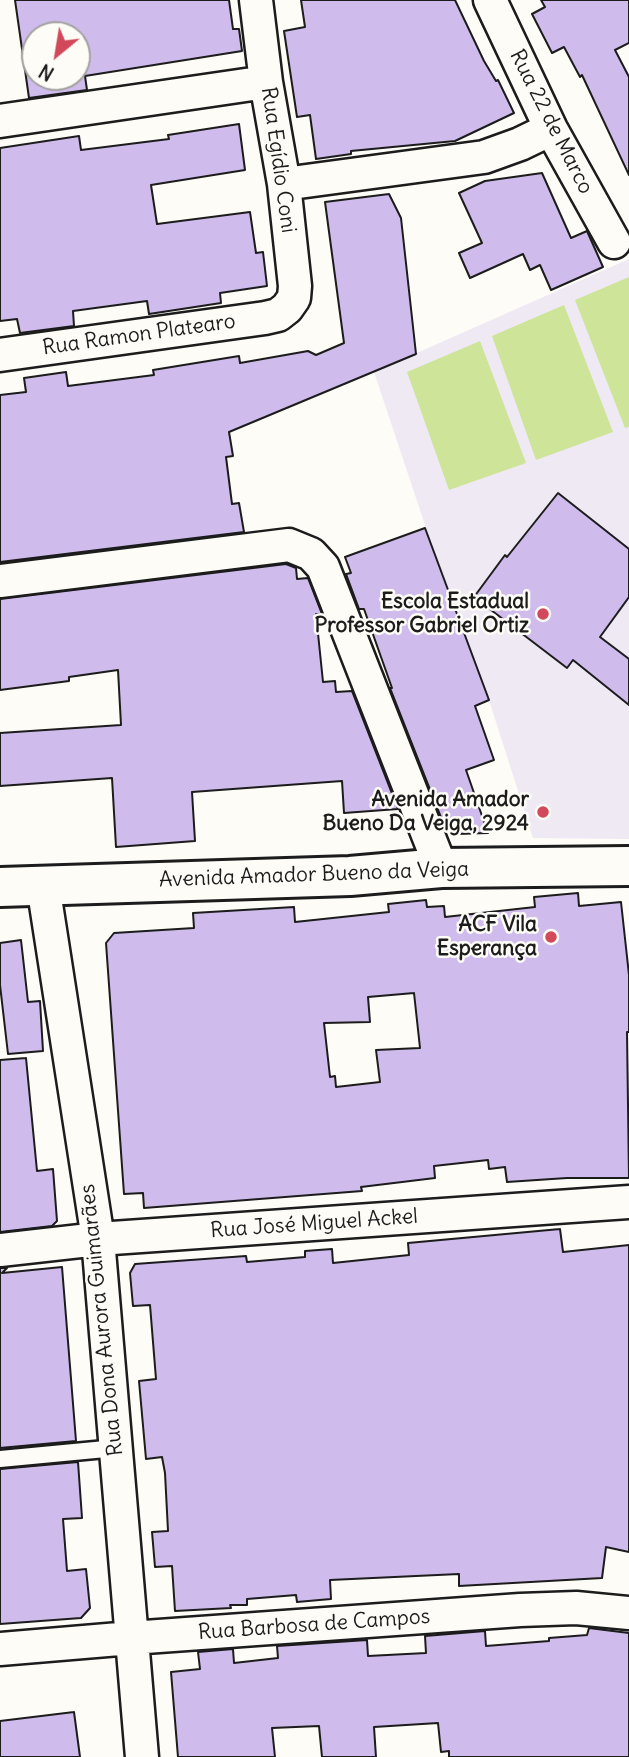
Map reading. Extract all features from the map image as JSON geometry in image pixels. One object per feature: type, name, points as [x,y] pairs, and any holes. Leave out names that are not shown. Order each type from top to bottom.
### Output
[{"type":"main road","name":"Avenida Amador Bueno da Veiga","points":[[0,887],[351,876],[441,868],[629,866]]},
{"type":"street","name":"Rua Egídio Coni","points":[[256,0],[284,184],[295,286],[293,298],[278,315]]},
{"type":"street","name":"Rua 22 de Marco","points":[[490,0],[551,129],[614,242]]},
{"type":"street","points":[[0,121],[267,82]]},
{"type":"street","points":[[284,184],[484,157],[551,129]]},
{"type":"street","name":"Rua Ramon Platearo","points":[[0,355],[278,315]]},
{"type":"street","points":[[0,581],[289,545],[311,554],[323,566],[441,868]]},
{"type":"street","name":"Rua Dona Aurora Guimarães","points":[[43,885],[98,1239],[142,1757]]},
{"type":"street","name":"Rua José Miguel Ackel","points":[[0,1250],[98,1239],[629,1202]]},
{"type":"street","name":"Rua Barbosa de Campos","points":[[0,1650],[520,1610],[576,1608],[629,1614]]},
{"type":"lane","points":[[0,1459],[116,1448]]},
{"type":"shaded area","name":"Escola Estadual Professor Gabriel Ortiz","points":[[629,259],[629,839],[533,838],[489,700],[426,528],[374,372]]},
{"type":"green space","points":[[629,277],[629,427],[625,428],[575,300]]},
{"type":"green space","points":[[564,305],[613,432],[536,460],[492,336]]},
{"type":"green space","points":[[480,341],[526,463],[449,490],[407,372]]},
{"type":"building","points":[[15,0],[229,0],[233,29],[239,29],[242,51],[91,75],[91,21],[21,21],[21,42]]},
{"type":"building","points":[[301,0],[455,0],[484,61],[496,81],[498,80],[514,113],[455,141],[351,151],[351,154],[316,159],[310,115],[297,117],[284,31],[305,27]]},
{"type":"building","points":[[541,0],[629,0],[629,43],[615,50],[629,77],[629,175],[582,75],[580,77],[564,47],[552,53],[532,14],[545,7]]},
{"type":"building","points":[[28,91],[80,91],[29,98]]},
{"type":"building","points":[[239,124],[245,170],[151,185],[157,224],[250,212],[256,253],[263,252],[267,286],[220,293],[221,303],[149,314],[147,301],[73,311],[74,326],[20,333],[17,319],[0,321],[0,148],[79,136],[81,150],[169,139],[168,135]]},
{"type":"building","points":[[542,173],[571,238],[587,231],[603,267],[551,290],[540,265],[530,270],[523,254],[470,278],[459,253],[482,243],[459,193],[485,181]]},
{"type":"building","points":[[389,194],[401,218],[416,354],[229,432],[233,456],[226,457],[232,504],[239,503],[244,532],[0,562],[0,395],[26,392],[24,378],[66,372],[68,386],[154,375],[153,370],[239,356],[240,363],[308,351],[316,355],[344,343],[325,202]]},
{"type":"building","points":[[558,493],[629,549],[629,597],[600,637],[629,659],[629,705],[573,660],[567,668],[474,597],[505,555],[507,557]]},
{"type":"building","points":[[425,528],[489,700],[475,706],[494,760],[466,770],[488,833],[457,834],[446,830],[390,688],[364,609],[359,609],[346,574],[351,573],[345,557]]},
{"type":"building","points":[[286,564],[296,568],[297,579],[308,578],[322,614],[316,614],[323,682],[335,681],[336,692],[352,691],[398,809],[344,813],[342,781],[192,792],[195,841],[116,847],[112,778],[0,786],[0,733],[121,725],[118,670],[69,677],[69,681],[0,690],[0,599]]},
{"type":"building","points":[[578,893],[579,906],[621,902],[629,975],[629,1178],[507,1182],[505,1167],[489,1169],[488,1160],[434,1166],[435,1178],[361,1187],[362,1191],[144,1208],[143,1193],[124,1194],[106,943],[114,933],[194,928],[193,913],[294,907],[295,922],[389,912],[388,904],[426,900],[427,907],[444,906],[445,917],[535,907],[534,897]],"holes":[[[414,993],[420,1048],[376,1050],[380,1082],[336,1087],[335,1076],[330,1077],[324,1023],[370,1022],[368,997]]]},
{"type":"building","points":[[21,940],[28,1002],[40,1001],[43,1051],[8,1054],[0,985],[0,943]]},
{"type":"building","points":[[26,1058],[37,1171],[53,1169],[57,1221],[52,1226],[0,1232],[0,1060]]},
{"type":"building","points":[[560,1229],[563,1252],[629,1245],[629,1552],[606,1547],[602,1578],[459,1586],[459,1574],[330,1580],[331,1599],[297,1602],[296,1595],[247,1599],[247,1605],[230,1605],[231,1608],[175,1611],[172,1566],[155,1567],[152,1532],[168,1531],[165,1473],[162,1457],[146,1459],[139,1381],[156,1379],[150,1305],[133,1306],[130,1273],[135,1264],[246,1256],[247,1262],[305,1257],[305,1251],[332,1249],[333,1263],[409,1255],[408,1243]]},
{"type":"building","points":[[62,1267],[76,1441],[0,1448],[0,1268],[7,1268],[2,1273]]},
{"type":"building","points":[[78,1462],[82,1518],[63,1519],[67,1571],[86,1569],[90,1608],[81,1618],[0,1624],[0,1469]]},
{"type":"building","points":[[589,1628],[629,1633],[629,1757],[449,1757],[449,1751],[441,1752],[438,1723],[374,1727],[376,1757],[322,1757],[319,1726],[272,1728],[275,1757],[178,1757],[171,1672],[200,1669],[198,1652],[233,1649],[234,1663],[278,1658],[277,1646],[367,1640],[368,1656],[426,1653],[425,1636],[485,1631],[486,1646],[587,1635]]},
{"type":"building","points":[[74,1712],[80,1757],[0,1757],[0,1721]]},
{"type":"place","name":"Escola Estadual Professor Gabriel Ortiz","points":[[543,614]]},
{"type":"place","name":"Avenida Amador Bueno Da Veiga, 2924","points":[[543,812]]},
{"type":"place","name":"ACF Vila Esperança","points":[[551,937]]}]
